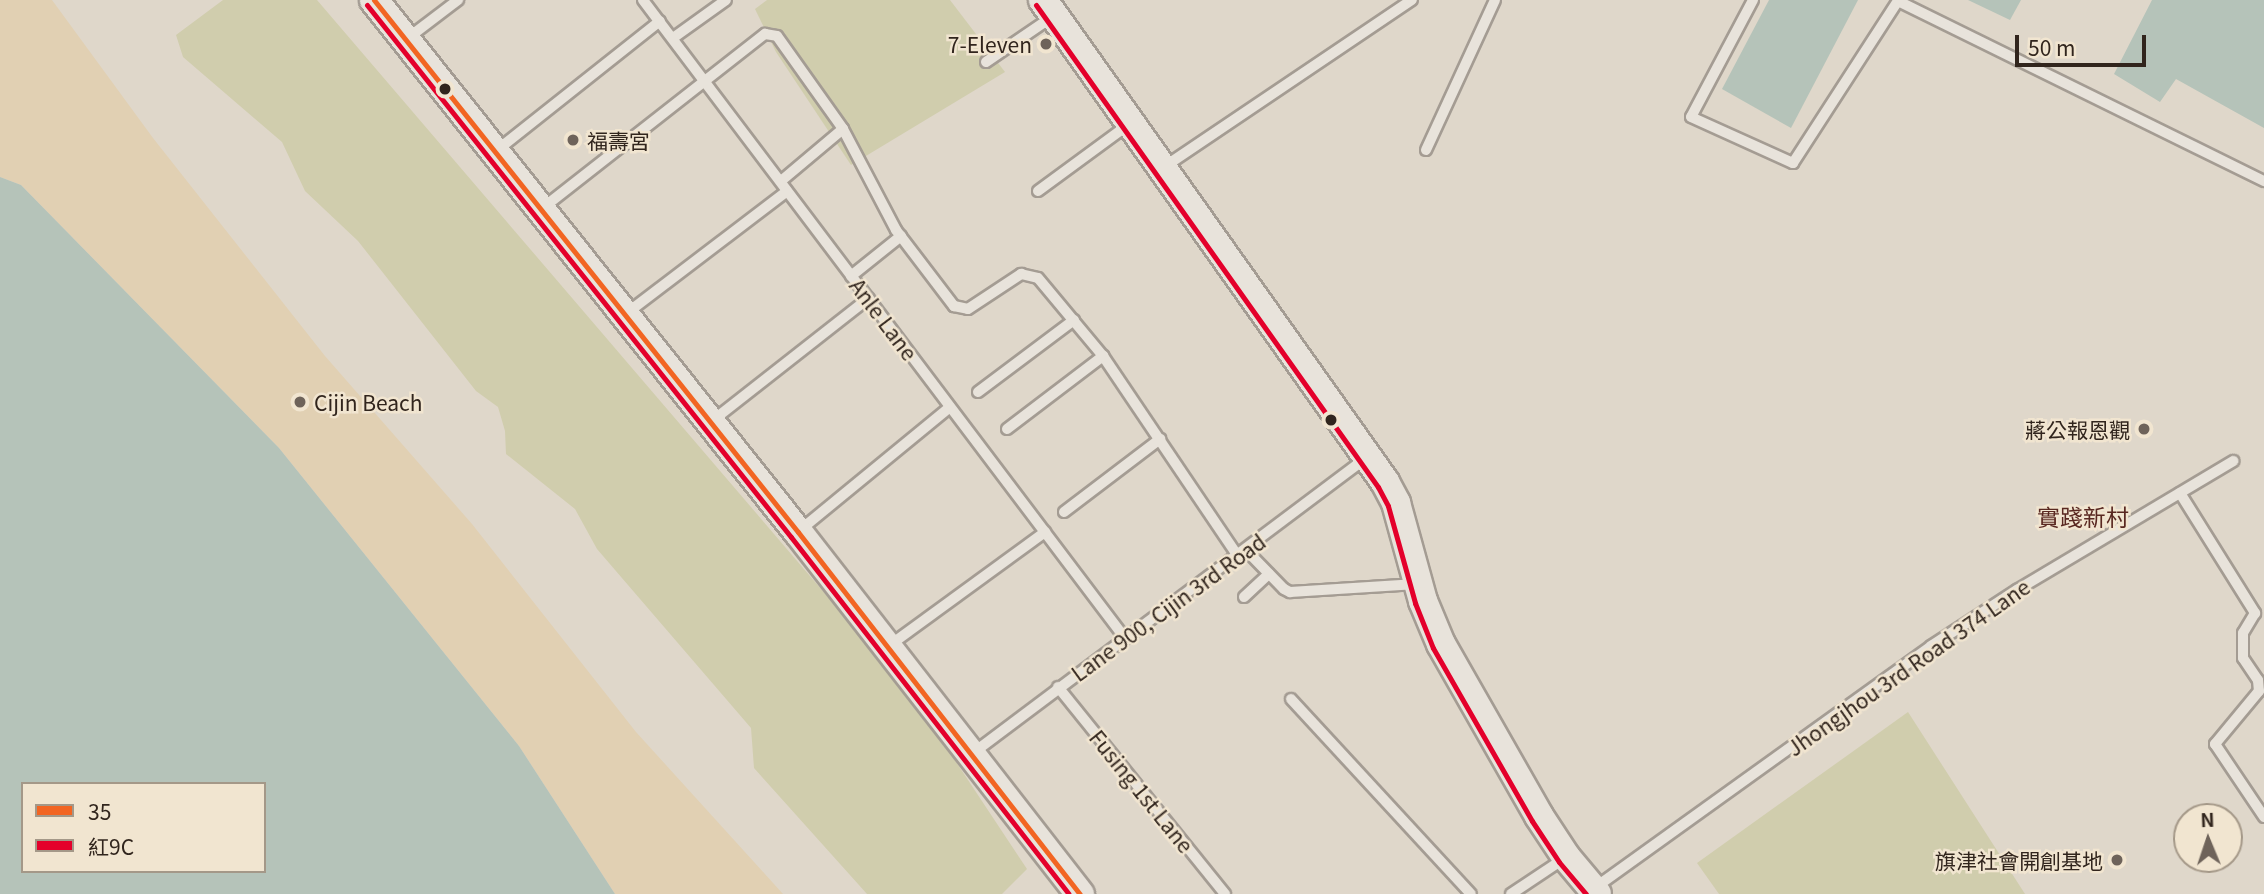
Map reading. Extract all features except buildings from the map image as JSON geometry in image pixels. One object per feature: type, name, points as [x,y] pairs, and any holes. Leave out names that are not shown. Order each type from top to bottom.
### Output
[{"type":"street","points":[[374,0],[798,532],[969,755],[1080,894]]},
{"type":"street","points":[[1049,8],[1385,482],[1396,503],[1418,584],[1441,644],[1539,816],[1566,857],[1595,892]]},
{"type":"lane","points":[[406,40],[458,0]]},
{"type":"lane","name":"Anle Lane","points":[[643,0],[1124,637]]},
{"type":"lane","points":[[673,38],[726,0]]},
{"type":"lane","points":[[1164,167],[1412,0]]},
{"type":"lane","points":[[1426,150],[1495,0]]},
{"type":"lane","points":[[1753,0],[1691,117],[1793,163],[1898,1],[2264,181]]},
{"type":"lane","points":[[986,62],[1049,8]]},
{"type":"lane","points":[[495,152],[660,22]]},
{"type":"lane","points":[[541,209],[765,34],[777,36],[842,129],[901,236],[954,306],[962,310],[968,309],[1021,274],[1038,278],[1103,356],[1242,553],[1284,589],[1296,593],[1418,584]]},
{"type":"lane","points":[[1038,191],[1131,123]]},
{"type":"lane","points":[[781,181],[842,129]]},
{"type":"lane","points":[[625,315],[788,191]]},
{"type":"lane","points":[[851,276],[901,236]]},
{"type":"lane","points":[[710,422],[869,298]]},
{"type":"lane","points":[[978,392],[1074,320]]},
{"type":"lane","points":[[1007,429],[1103,356]]},
{"type":"lane","points":[[798,532],[950,407]]},
{"type":"lane","points":[[1064,512],[1160,439]]},
{"type":"lane","name":"Lane 900, Cijin 3rd Road","points":[[969,755],[1366,458]]},
{"type":"lane","name":"Jhongjhou 3rd Road 374 Lane","points":[[1595,892],[1931,646],[2017,590],[2234,461]]},
{"type":"lane","points":[[2180,493],[2255,613],[2243,633],[2242,658],[2258,680],[2259,691],[2215,744],[2264,817]]},
{"type":"lane","points":[[888,647],[1045,532]]},
{"type":"lane","points":[[1244,597],[1269,574]]},
{"type":"lane","name":"Fusing 1st Lane","points":[[1058,687],[1225,894]]},
{"type":"lane","points":[[1291,699],[1471,894]]},
{"type":"lane","points":[[1511,894],[1566,857]]},
{"type":"shaded area","points":[[223,0],[317,0],[911,694],[1027,869],[1002,894],[867,894],[754,768],[751,728],[597,549],[575,509],[506,454],[505,431],[498,407],[476,391],[358,241],[305,191],[282,142],[183,57],[176,35]]},
{"type":"shaded area","points":[[767,0],[950,0],[1005,72],[851,165],[776,52],[755,9]]},
{"type":"shaded area","points":[[1769,0],[1858,0],[1791,128],[1722,89]]},
{"type":"shaded area","points":[[1968,0],[2021,0],[2010,20]]},
{"type":"shaded area","points":[[2152,0],[2264,0],[2264,128],[2176,79],[2160,102],[2114,74]]},
{"type":"shaded area","points":[[0,177],[21,185],[279,448],[519,746],[615,894],[0,894]]},
{"type":"shaded area","points":[[1908,712],[2025,894],[1719,894],[1697,863]]},
{"type":"sand","name":"Cijin Beach","points":[[0,0],[52,0],[153,138],[325,356],[472,524],[636,732],[783,894],[615,894],[519,746],[279,448],[21,185],[0,177]]},
{"type":"transit line","name":"35","points":[[374,0],[798,532],[1080,894]]},
{"type":"transit line","name":"紅9C","points":[[367,5],[791,537],[1069,894]]},
{"type":"transit line","name":"紅9C","points":[[1036,5],[1378,487],[1388,506],[1415,603],[1433,648],[1532,821],[1559,862],[1586,894]]},
{"type":"place","name":"7-Eleven","points":[[1046,44]]},
{"type":"place","name":"福壽宮","points":[[573,140]]},
{"type":"place","name":"Cijin Beach","points":[[300,402]]},
{"type":"place","name":"蔣公報恩觀","points":[[2144,429]]},
{"type":"place","name":"旗津社會開創基地","points":[[2117,860]]},
{"type":"district","name":"實踐新村","points":[[2083,516]]}]
